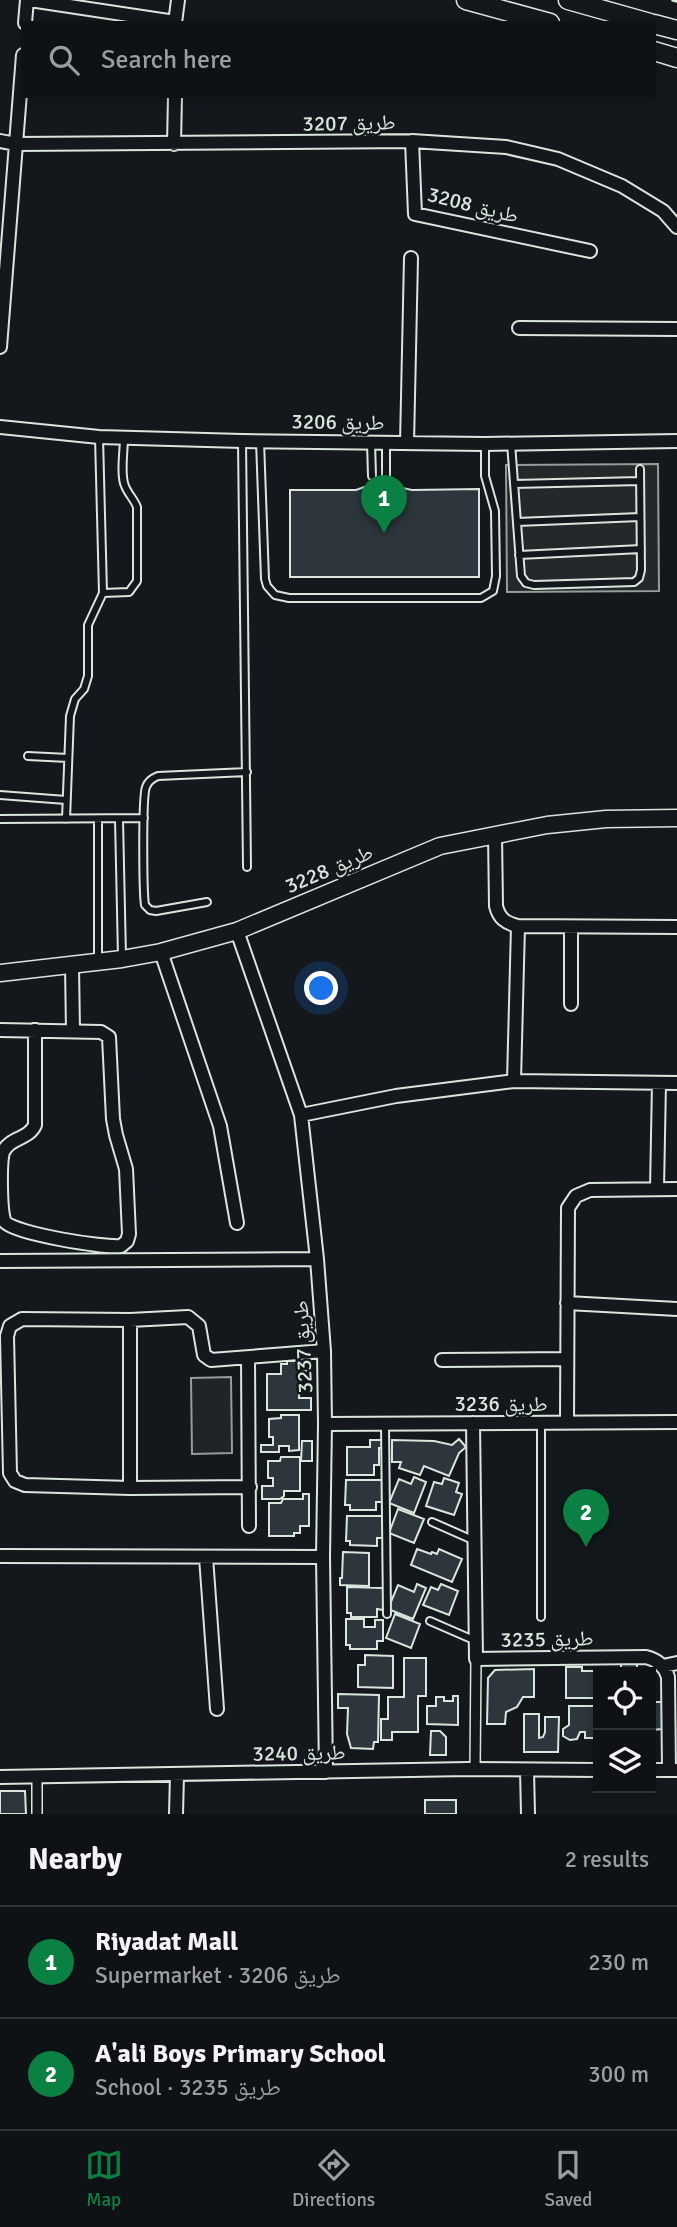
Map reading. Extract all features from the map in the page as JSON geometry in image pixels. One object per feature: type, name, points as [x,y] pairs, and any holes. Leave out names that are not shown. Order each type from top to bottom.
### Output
[{"type":"main road","points":[[466,0],[544,21]]},
{"type":"main road","points":[[568,0],[645,21]]},
{"type":"main road","points":[[656,24],[677,30]]},
{"type":"main road","points":[[656,52],[677,58]]},
{"type":"street","points":[[25,21],[28,0],[60,2],[169,21]]},
{"type":"street","points":[[175,21],[178,0]]},
{"type":"street","points":[[0,347],[21,80]]},
{"type":"street","points":[[174,144],[175,98]]},
{"type":"street","name":"طريق 3207","points":[[0,141],[16,144],[412,141],[506,147],[558,159],[622,186],[663,211],[677,227]]},
{"type":"street","name":"طريق 3208","points":[[412,141],[415,214],[590,251]]},
{"type":"street","points":[[407,443],[411,258]]},
{"type":"street","points":[[519,328],[677,330]]},
{"type":"street","name":"طريق 3206","points":[[0,427],[99,437],[242,441],[485,444],[677,442]]},
{"type":"street","name":"طريق 3228","points":[[0,973],[122,959],[237,931],[440,846],[547,825],[606,819],[677,818]]},
{"type":"street","points":[[495,835],[496,906],[503,920],[518,926],[677,927]]},
{"type":"street","points":[[514,1081],[518,926]]},
{"type":"street","points":[[570,1004],[571,927]]},
{"type":"street","name":"طريق 3237","points":[[237,931],[302,1115],[324,1351],[326,1772]]},
{"type":"street","points":[[161,951],[220,1126],[237,1223]]},
{"type":"street","points":[[72,966],[73,1031]]},
{"type":"street","points":[[0,1030],[34,1030],[101,1032],[106,1034],[111,1042],[113,1119],[127,1174],[129,1234],[127,1241],[118,1247],[60,1239],[10,1226],[1,1213],[2,1154],[10,1143],[28,1135],[35,1125],[34,1030]]},
{"type":"street","points":[[302,1115],[396,1096],[514,1081],[677,1083]]},
{"type":"street","points":[[657,1189],[659,1083]]},
{"type":"street","points":[[567,1422],[567,1215],[572,1201],[576,1196],[590,1190],[677,1189]]},
{"type":"street","points":[[0,1261],[317,1259]]},
{"type":"street","points":[[567,1303],[677,1309]]},
{"type":"street","points":[[250,1487],[130,1488],[25,1485],[15,1481],[10,1474],[8,1331],[13,1322],[22,1319],[130,1320],[188,1317],[199,1326],[203,1352],[208,1359],[324,1351]]},
{"type":"street","points":[[130,1320],[130,1488]]},
{"type":"street","points":[[248,1358],[250,1526]]},
{"type":"street","points":[[442,1360],[567,1359]]},
{"type":"street","name":"طريق 3236","points":[[325,1424],[677,1422]]},
{"type":"street","name":"طريق 3235","points":[[473,1423],[476,1659],[646,1657],[663,1666]]},
{"type":"street","points":[[0,1556],[323,1557]]},
{"type":"street","points":[[206,1557],[217,1709]]},
{"type":"street","points":[[475,1769],[476,1659]]},
{"type":"street","points":[[673,1770],[668,1677],[663,1666],[677,1663]]},
{"type":"street","name":"طريق 3240","points":[[0,1777],[475,1769],[593,1770]]},
{"type":"street","points":[[527,1770],[528,1814]]},
{"type":"street","points":[[176,1814],[177,1775]]},
{"type":"street","points":[[37,1777],[37,1814]]},
{"type":"lane","points":[[66,820],[72,708],[75,699],[84,689],[88,676],[88,625],[103,593],[99,437]]},
{"type":"lane","points":[[103,593],[129,592],[137,581],[137,507],[123,480],[124,438]]},
{"type":"lane","points":[[242,441],[247,867]]},
{"type":"lane","points":[[260,441],[265,579],[275,596],[289,598],[481,598],[488,595],[496,583],[495,511],[485,476],[485,444]]},
{"type":"lane","points":[[371,442],[372,476]]},
{"type":"lane","points":[[386,442],[386,476]]},
{"type":"lane","points":[[511,443],[521,576],[526,583],[534,585],[634,582],[639,578],[640,469]]},
{"type":"lane","points":[[514,484],[640,481]]},
{"type":"lane","points":[[517,522],[640,517]]},
{"type":"lane","points":[[519,555],[641,550]]},
{"type":"lane","points":[[28,756],[68,758]]},
{"type":"lane","points":[[207,902],[156,911],[147,908],[144,902],[145,791],[153,778],[158,776],[247,772]]},
{"type":"lane","points":[[0,795],[66,800]]},
{"type":"lane","points":[[0,819],[144,818]]},
{"type":"lane","points":[[98,819],[98,962]]},
{"type":"lane","points":[[119,819],[122,959]]},
{"type":"lane","points":[[541,1423],[541,1617]]},
{"type":"lane","points":[[385,1424],[387,1614]]},
{"type":"lane","points":[[432,1522],[475,1541]]},
{"type":"lane","points":[[430,1621],[476,1641]]},
{"type":"shaded area","points":[[658,464],[659,591],[507,592],[506,465]]},
{"type":"shaded area","points":[[231,1377],[232,1453],[192,1454],[191,1378]]},
{"type":"building","points":[[384,484],[412,490],[479,489],[479,577],[290,577],[290,490],[356,490]]},
{"type":"building","points":[[287,1361],[311,1361],[311,1371],[300,1371],[299,1398],[311,1398],[311,1410],[267,1410],[267,1374],[281,1374],[281,1364],[287,1364]]},
{"type":"building","points":[[281,1415],[299,1415],[299,1450],[289,1451],[289,1446],[279,1446],[279,1452],[261,1452],[261,1445],[273,1445],[273,1437],[269,1437],[269,1419],[281,1418]]},
{"type":"building","points":[[459,1439],[466,1447],[459,1453],[449,1476],[424,1466],[420,1475],[399,1468],[401,1462],[392,1462],[392,1440],[434,1441],[452,1445]]},
{"type":"building","points":[[370,1440],[385,1440],[385,1448],[379,1448],[379,1465],[374,1465],[374,1475],[347,1475],[347,1447],[370,1447]]},
{"type":"building","points":[[302,1441],[312,1441],[312,1461],[301,1461]]},
{"type":"building","points":[[281,1457],[300,1457],[300,1491],[284,1491],[284,1496],[280,1499],[262,1499],[262,1486],[273,1486],[273,1478],[268,1478],[268,1461],[280,1461]]},
{"type":"building","points":[[414,1477],[426,1482],[414,1513],[389,1503],[399,1479],[411,1484]]},
{"type":"building","points":[[444,1478],[459,1483],[456,1492],[462,1494],[454,1515],[426,1506],[434,1482],[442,1484]]},
{"type":"building","points":[[346,1480],[382,1480],[382,1502],[376,1502],[376,1510],[350,1510],[350,1505],[345,1505]]},
{"type":"building","points":[[303,1494],[309,1494],[309,1526],[300,1526],[300,1533],[294,1533],[294,1536],[269,1536],[269,1503],[281,1503],[283,1499],[303,1499]]},
{"type":"building","points":[[398,1509],[424,1519],[414,1543],[389,1533]]},
{"type":"building","points":[[347,1516],[383,1516],[383,1538],[377,1538],[377,1546],[350,1545],[350,1541],[346,1541]]},
{"type":"building","points":[[417,1549],[437,1554],[439,1549],[462,1559],[452,1582],[411,1565]]},
{"type":"building","points":[[343,1552],[369,1553],[369,1586],[340,1585]]},
{"type":"building","points":[[417,1584],[426,1588],[413,1619],[388,1609],[398,1585],[414,1592]]},
{"type":"building","points":[[441,1584],[458,1591],[449,1615],[423,1605],[431,1587],[438,1590]]},
{"type":"building","points":[[347,1587],[384,1588],[383,1610],[377,1609],[377,1617],[351,1617],[351,1613],[347,1613]]},
{"type":"building","points":[[395,1614],[420,1624],[411,1648],[386,1638]]},
{"type":"building","points":[[346,1619],[364,1619],[364,1627],[375,1627],[375,1620],[383,1620],[383,1641],[377,1641],[377,1649],[350,1649],[350,1645],[346,1645]]},
{"type":"building","points":[[365,1655],[393,1656],[393,1688],[358,1687],[358,1665],[365,1665]]},
{"type":"building","points":[[404,1658],[426,1658],[426,1696],[418,1696],[418,1732],[392,1732],[392,1740],[381,1740],[381,1719],[388,1719],[388,1697],[404,1697]]},
{"type":"building","points":[[621,1663],[637,1663],[637,1667],[621,1667]]},
{"type":"building","points":[[566,1667],[582,1667],[582,1671],[593,1671],[593,1698],[566,1698]]},
{"type":"building","points":[[534,1669],[534,1697],[523,1697],[517,1707],[506,1712],[505,1724],[487,1724],[488,1678],[495,1670]]},
{"type":"building","points":[[338,1694],[379,1695],[378,1742],[374,1742],[373,1749],[351,1748],[347,1734],[348,1708],[338,1708]]},
{"type":"building","points":[[453,1696],[458,1696],[458,1725],[427,1724],[427,1706],[436,1706],[436,1697],[453,1701]]},
{"type":"building","points":[[656,1702],[663,1702],[663,1729],[656,1730]]},
{"type":"building","points":[[569,1706],[593,1706],[593,1738],[585,1738],[585,1732],[580,1732],[577,1739],[570,1740],[563,1736],[563,1729],[569,1725]]},
{"type":"building","points":[[524,1714],[539,1714],[539,1738],[543,1737],[545,1732],[545,1717],[559,1717],[558,1752],[524,1752]]},
{"type":"building","points":[[431,1731],[440,1731],[446,1737],[446,1755],[430,1755]]},
{"type":"building","points":[[0,1791],[25,1791],[26,1814],[0,1814]]},
{"type":"building","points":[[425,1800],[456,1800],[456,1814],[425,1814]]},
{"type":"wall","points":[[673,0],[677,1]]},
{"type":"place","name":"Riyadat Mall","points":[[384,533]]},
{"type":"place","name":"A'ali Boys Primary School","points":[[586,1547]]}]
